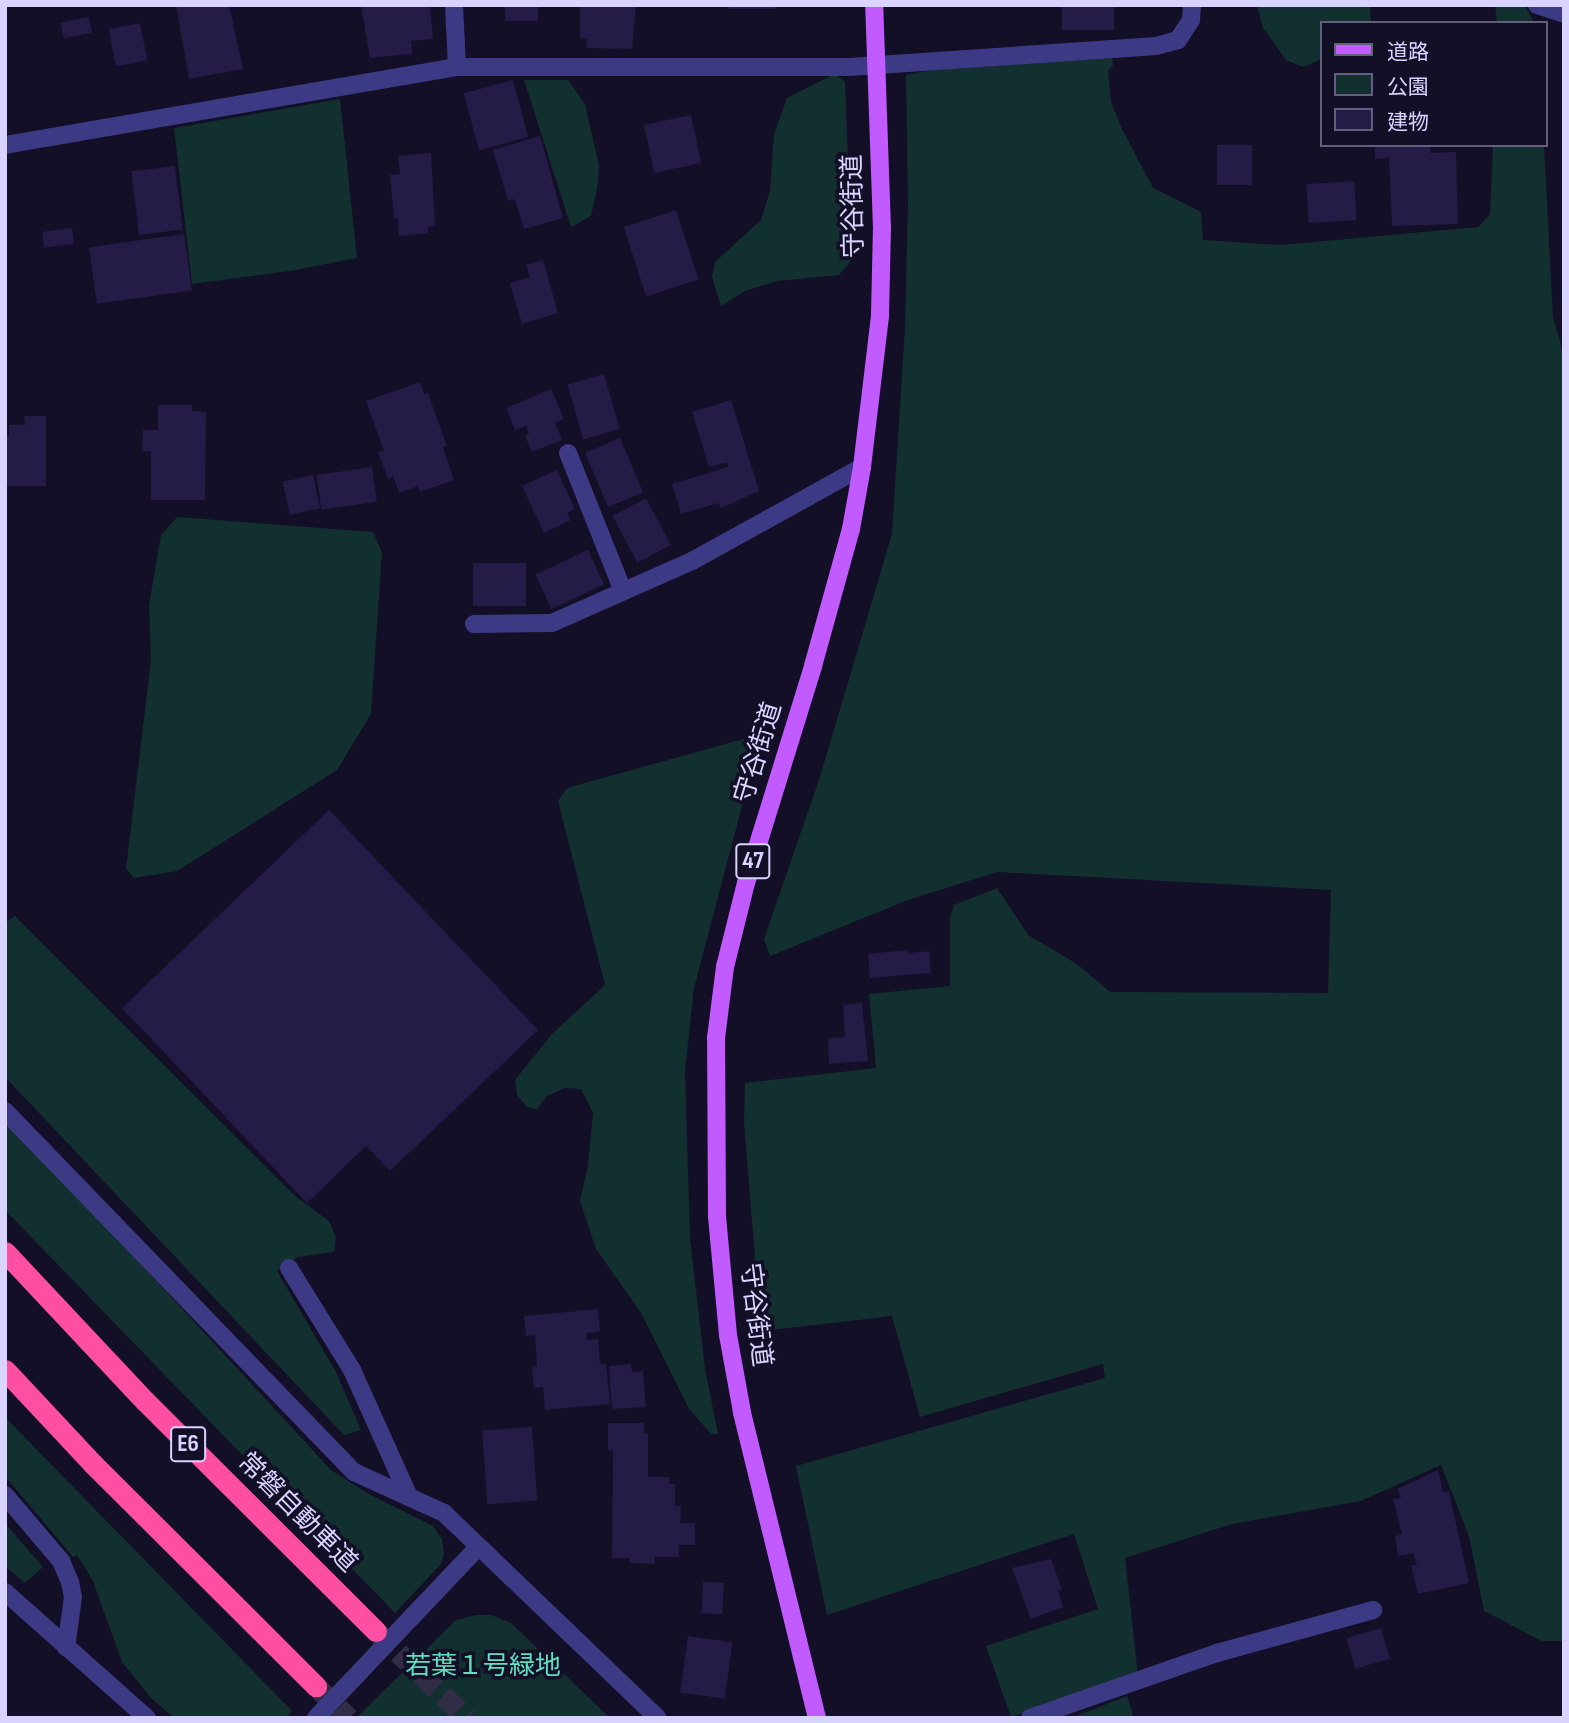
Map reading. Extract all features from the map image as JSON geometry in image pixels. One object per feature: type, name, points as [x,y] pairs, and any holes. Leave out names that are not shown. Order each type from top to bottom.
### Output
[{"type":"highway","name":"常磐自動車道","points":[[5,1252],[145,1401],[376,1631]]},
{"type":"highway","points":[[5,1370],[93,1464],[316,1686]]},
{"type":"main road","name":"守谷街道","points":[[817,1718],[742,1412],[728,1335],[717,1216],[716,1038],[725,967],[740,907],[813,666],[851,529],[862,467],[880,314],[882,229],[874,5]]},
{"type":"street","points":[[454,5],[457,66]]},
{"type":"street","points":[[5,145],[457,66],[877,66],[1156,46],[1178,40],[1191,20],[1192,5]]},
{"type":"street","points":[[1537,5],[1564,14]]},
{"type":"street","points":[[568,453],[623,591]]},
{"type":"street","points":[[474,624],[552,623],[692,561],[862,467]]},
{"type":"street","points":[[5,1111],[354,1472],[444,1513],[658,1718]]},
{"type":"street","points":[[289,1268],[352,1370],[409,1497]]},
{"type":"street","points":[[5,1495],[61,1561],[71,1582],[73,1597],[66,1648]]},
{"type":"street","points":[[316,1718],[478,1547]]},
{"type":"street","points":[[5,1591],[147,1718]]},
{"type":"street","points":[[1030,1718],[1217,1653],[1373,1610]]},
{"type":"green space","points":[[1257,5],[1370,5],[1371,21],[1320,21],[1320,60],[1303,67],[1286,60],[1263,28]]},
{"type":"green space","points":[[1495,5],[1525,5],[1533,21],[1497,21]]},
{"type":"green space","points":[[1112,58],[1113,66],[1108,70],[1111,102],[1121,127],[1153,188],[1201,212],[1203,240],[1281,245],[1478,227],[1490,214],[1493,147],[1544,147],[1553,317],[1564,356],[1564,1641],[1542,1641],[1484,1611],[1469,1536],[1441,1465],[1361,1501],[1232,1524],[1125,1558],[1138,1676],[1011,1717],[986,1646],[1098,1609],[1074,1534],[827,1615],[796,1466],[1105,1378],[1103,1364],[920,1417],[892,1316],[761,1331],[744,1123],[745,1083],[876,1068],[869,994],[950,986],[950,918],[954,905],[997,888],[1028,935],[1077,964],[1110,992],[1328,993],[1331,890],[997,872],[908,900],[770,956],[764,939],[820,777],[892,534],[905,327],[908,203],[906,75],[933,70]]},
{"type":"green space","points":[[835,74],[845,82],[852,260],[839,275],[777,281],[745,291],[721,306],[712,277],[715,262],[761,220],[770,191],[774,134],[787,98]]},
{"type":"green space","points":[[524,80],[568,80],[585,104],[599,166],[597,189],[591,216],[571,227]]},
{"type":"green space","points":[[340,99],[357,258],[290,271],[192,284],[174,128]]},
{"type":"green space","points":[[177,517],[373,532],[382,552],[371,714],[337,770],[177,871],[134,878],[126,869],[151,660],[149,605],[161,535]]},
{"type":"green space","points":[[747,738],[760,738],[694,988],[685,1071],[690,1238],[705,1369],[718,1434],[711,1434],[689,1409],[641,1313],[596,1249],[580,1201],[588,1165],[593,1113],[581,1089],[565,1088],[547,1096],[537,1109],[527,1107],[517,1095],[515,1080],[552,1034],[605,985],[558,801],[567,788]]},
{"type":"green space","points":[[15,916],[295,1196],[329,1221],[336,1237],[334,1252],[298,1257],[277,1271],[336,1372],[361,1430],[344,1435],[5,1077],[5,923]]},
{"type":"green space","points":[[5,1117],[331,1470],[367,1493],[433,1526],[442,1539],[444,1553],[441,1564],[395,1613],[5,1210]]},
{"type":"green space","points":[[5,1417],[292,1711],[286,1718],[174,1718],[151,1698],[122,1662],[93,1581],[77,1555],[73,1557],[5,1476]]},
{"type":"green space","points":[[5,1523],[43,1567],[25,1583],[5,1566]]},
{"type":"green space","name":"若葉１号緑地","points":[[476,1615],[491,1615],[511,1623],[610,1718],[356,1718],[456,1620]]},
{"type":"green space","points":[[1127,1696],[1134,1718],[1071,1718]]},
{"type":"building","points":[[176,5],[229,5],[243,69],[189,79]]},
{"type":"building","points":[[361,5],[430,5],[433,39],[411,41],[412,54],[370,58]]},
{"type":"building","points":[[505,5],[538,5],[538,21],[505,21]]},
{"type":"building","points":[[580,5],[636,5],[632,49],[586,48],[587,39],[580,38]]},
{"type":"building","points":[[728,5],[776,5],[776,9],[728,9]]},
{"type":"building","points":[[1062,5],[1114,5],[1114,30],[1062,30]]},
{"type":"building","points":[[89,17],[92,33],[64,38],[61,23]]},
{"type":"building","points":[[140,23],[147,60],[116,66],[109,29]]},
{"type":"building","points":[[513,80],[528,137],[479,150],[464,93]]},
{"type":"building","points":[[691,115],[701,163],[654,173],[644,125]]},
{"type":"building","points":[[540,136],[563,218],[524,229],[515,199],[508,201],[493,150]]},
{"type":"building","points":[[1217,145],[1252,145],[1252,185],[1217,185]]},
{"type":"building","points":[[1375,147],[1430,147],[1430,153],[1456,152],[1458,224],[1392,226],[1389,158],[1375,159]]},
{"type":"building","points":[[431,153],[435,226],[428,227],[428,233],[399,236],[398,219],[394,218],[390,175],[400,174],[398,156]]},
{"type":"building","points":[[175,166],[183,230],[139,235],[131,171]]},
{"type":"building","points":[[1354,181],[1357,220],[1309,223],[1306,184]]},
{"type":"building","points":[[676,210],[699,279],[646,296],[624,227]]},
{"type":"building","points":[[72,228],[74,244],[44,248],[42,232]]},
{"type":"building","points":[[184,234],[192,290],[97,304],[89,247]]},
{"type":"building","points":[[543,260],[558,313],[522,324],[510,283],[530,277],[526,265]]},
{"type":"building","points":[[604,374],[620,429],[583,439],[567,384]]},
{"type":"building","points":[[420,382],[424,394],[428,393],[447,446],[443,447],[454,480],[420,492],[418,486],[399,493],[393,476],[388,479],[378,452],[384,451],[366,401]]},
{"type":"building","points":[[551,389],[564,419],[555,423],[562,440],[532,452],[525,436],[529,434],[526,426],[515,430],[506,408]]},
{"type":"building","points":[[731,400],[759,491],[721,508],[719,503],[681,514],[672,484],[728,467],[727,462],[709,467],[692,412]]},
{"type":"building","points":[[158,405],[192,405],[192,411],[206,412],[205,500],[151,500],[151,451],[142,451],[143,430],[158,430]]},
{"type":"building","points":[[24,416],[46,416],[46,486],[5,486],[5,435],[9,435],[9,425],[25,425]]},
{"type":"building","points":[[620,438],[643,492],[608,507],[585,453]]},
{"type":"building","points":[[372,467],[377,502],[321,509],[317,475]]},
{"type":"building","points":[[557,470],[575,509],[567,513],[571,520],[544,533],[522,486]]},
{"type":"building","points":[[313,475],[320,508],[290,515],[283,481]]},
{"type":"building","points":[[646,498],[671,545],[637,563],[612,516]]},
{"type":"building","points":[[588,550],[604,584],[551,609],[535,575]]},
{"type":"building","points":[[473,563],[526,563],[526,606],[473,606]]},
{"type":"building","points":[[329,810],[538,1030],[390,1171],[366,1146],[307,1203],[122,1008]]},
{"type":"building","points":[[908,950],[908,953],[929,951],[931,973],[870,978],[868,954]]},
{"type":"building","points":[[862,1003],[868,1061],[829,1064],[828,1038],[845,1037],[843,1005]]},
{"type":"building","points":[[598,1309],[600,1331],[587,1333],[587,1340],[598,1339],[600,1364],[606,1364],[610,1404],[545,1410],[543,1387],[534,1388],[532,1366],[537,1366],[535,1335],[526,1336],[524,1316]]},
{"type":"building","points":[[631,1364],[632,1372],[643,1371],[646,1407],[612,1409],[609,1366]]},
{"type":"building","points":[[608,1423],[644,1423],[644,1434],[648,1434],[648,1477],[669,1477],[669,1484],[675,1484],[675,1506],[681,1506],[680,1523],[695,1523],[695,1545],[679,1545],[679,1557],[655,1557],[655,1564],[629,1563],[630,1558],[612,1558],[613,1450],[608,1450]]},
{"type":"building","points":[[532,1427],[537,1501],[487,1504],[482,1430]]},
{"type":"building","points":[[1438,1470],[1443,1492],[1449,1491],[1469,1583],[1418,1594],[1411,1565],[1417,1565],[1413,1553],[1398,1556],[1395,1536],[1402,1534],[1393,1499],[1401,1498],[1397,1489]]},
{"type":"building","points":[[1051,1559],[1062,1590],[1058,1591],[1063,1607],[1031,1619],[1012,1568]]},
{"type":"building","points":[[703,1582],[724,1583],[722,1614],[701,1613]]},
{"type":"building","points":[[1381,1628],[1390,1659],[1355,1669],[1346,1638]]},
{"type":"building","points":[[688,1636],[733,1642],[725,1699],[680,1692]]},
{"type":"tunnel","points":[[376,1631],[467,1718]]},
{"type":"tunnel","points":[[316,1686],[349,1718]]}]
